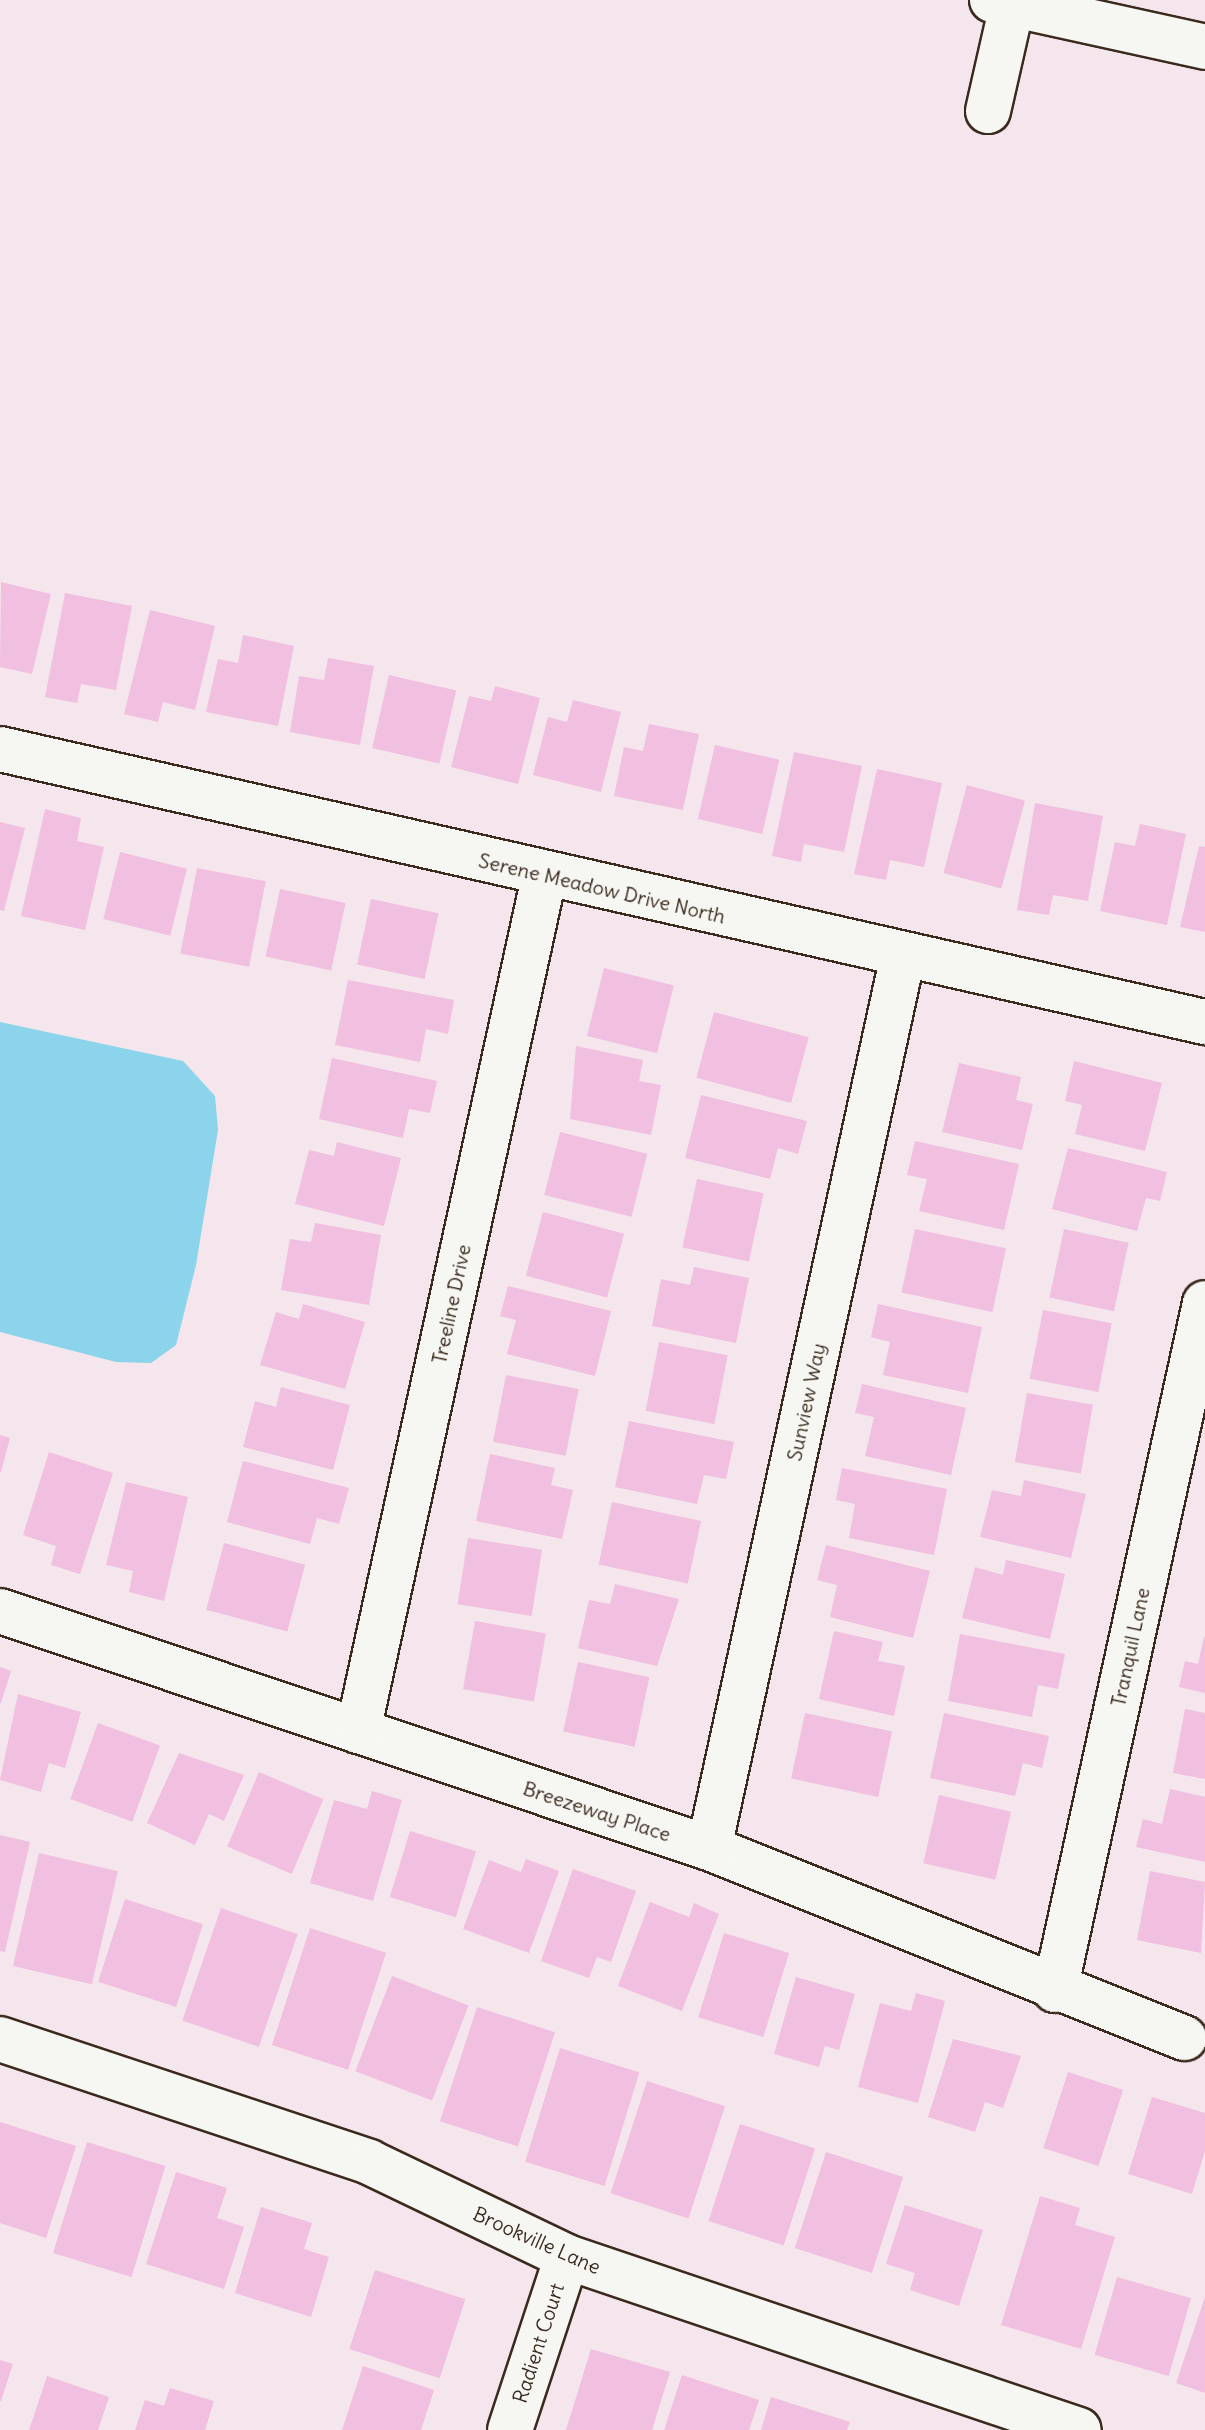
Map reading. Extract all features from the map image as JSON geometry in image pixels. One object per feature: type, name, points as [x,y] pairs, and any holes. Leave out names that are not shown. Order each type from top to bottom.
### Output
[{"type":"street","points":[[988,111],[1002,2],[1205,47]]},
{"type":"street","name":"Serene Meadow Drive North","points":[[0,749],[366,829],[544,877],[1205,1022]]},
{"type":"street","name":"Treeline Drive","points":[[358,1731],[544,877]]},
{"type":"street","name":"Sunview Way","points":[[709,1848],[903,955]]},
{"type":"street","name":"Tranquil Lane","points":[[1055,1990],[1205,1303]]},
{"type":"street","name":"Breezeway Place","points":[[0,1611],[709,1848],[1055,1990],[1184,2038]]},
{"type":"street","name":"Brookville Lane","points":[[0,2039],[369,2162],[567,2257],[1079,2430]]},
{"type":"street","name":"Radient Court","points":[[510,2430],[567,2257]]},
{"type":"water","points":[[0,1022],[183,1061],[215,1096],[218,1130],[196,1265],[176,1345],[151,1363],[116,1362],[0,1332]]},
{"type":"building","points":[[1,582],[51,594],[32,674],[0,667]]},
{"type":"building","points":[[65,593],[132,606],[116,690],[81,684],[77,703],[45,697]]},
{"type":"building","points":[[150,610],[215,626],[195,710],[163,702],[158,722],[124,714]]},
{"type":"building","points":[[243,635],[294,646],[278,726],[206,712],[218,659],[238,663]]},
{"type":"building","points":[[328,658],[374,666],[360,745],[290,732],[299,676],[324,680]]},
{"type":"building","points":[[389,675],[456,691],[439,764],[372,748]]},
{"type":"building","points":[[495,686],[540,698],[518,784],[451,767],[469,696],[491,701]]},
{"type":"building","points":[[573,700],[621,712],[601,792],[533,775],[548,717],[567,722]]},
{"type":"building","points":[[649,724],[699,734],[683,810],[614,796],[624,747],[643,751]]},
{"type":"building","points":[[715,745],[779,760],[762,834],[698,819]]},
{"type":"building","points":[[794,752],[862,766],[844,852],[804,844],[801,862],[772,856]]},
{"type":"building","points":[[877,769],[942,783],[924,867],[890,860],[886,880],[854,874]]},
{"type":"building","points":[[967,785],[1025,801],[1001,888],[943,873]]},
{"type":"building","points":[[1035,803],[1103,816],[1088,901],[1053,895],[1049,915],[1017,910]]},
{"type":"building","points":[[45,809],[81,818],[77,841],[104,847],[85,930],[21,916]]},
{"type":"building","points":[[0,822],[25,828],[4,911],[0,910]]},
{"type":"building","points":[[1140,824],[1186,834],[1167,925],[1100,911],[1115,842],[1135,846]]},
{"type":"building","points":[[1199,846],[1205,847],[1205,932],[1180,927]]},
{"type":"building","points":[[120,852],[187,869],[170,936],[103,919]]},
{"type":"building","points":[[197,868],[266,881],[249,967],[180,953]]},
{"type":"building","points":[[280,889],[346,903],[331,970],[266,956]]},
{"type":"building","points":[[371,899],[438,913],[425,979],[357,965]]},
{"type":"building","points":[[604,968],[674,985],[657,1053],[587,1036]]},
{"type":"building","points":[[348,980],[454,1000],[448,1034],[426,1029],[420,1062],[335,1045]]},
{"type":"building","points":[[714,1012],[809,1037],[791,1103],[696,1078]]},
{"type":"building","points":[[576,1046],[643,1060],[639,1081],[661,1085],[651,1135],[570,1119]]},
{"type":"building","points":[[332,1058],[437,1081],[430,1113],[409,1109],[403,1138],[319,1119]]},
{"type":"building","points":[[1074,1061],[1162,1083],[1145,1151],[1075,1134],[1082,1105],[1065,1101]]},
{"type":"building","points":[[959,1063],[1021,1077],[1016,1100],[1033,1104],[1022,1150],[942,1132]]},
{"type":"building","points":[[701,1095],[807,1121],[798,1154],[778,1148],[770,1179],[685,1158]]},
{"type":"building","points":[[560,1132],[647,1154],[632,1217],[544,1195]]},
{"type":"building","points":[[915,1141],[1019,1164],[1004,1230],[919,1211],[927,1179],[907,1175]]},
{"type":"building","points":[[337,1142],[401,1158],[384,1226],[295,1204],[309,1150],[334,1156]]},
{"type":"building","points":[[1068,1148],[1167,1172],[1160,1201],[1146,1198],[1137,1231],[1052,1209]]},
{"type":"building","points":[[697,1179],[764,1193],[749,1262],[682,1247]]},
{"type":"building","points":[[543,1212],[624,1234],[607,1297],[526,1276]]},
{"type":"building","points":[[315,1223],[381,1235],[369,1305],[281,1290],[290,1239],[311,1242]]},
{"type":"building","points":[[915,1229],[1006,1248],[992,1312],[901,1293]]},
{"type":"building","points":[[1064,1229],[1129,1243],[1114,1311],[1049,1297]]},
{"type":"building","points":[[694,1267],[749,1278],[736,1343],[652,1326],[661,1279],[690,1285]]},
{"type":"building","points":[[508,1286],[611,1311],[595,1376],[507,1354],[516,1320],[500,1316]]},
{"type":"building","points":[[303,1304],[365,1322],[345,1389],[260,1365],[276,1312],[299,1319]]},
{"type":"building","points":[[878,1304],[982,1327],[968,1393],[883,1375],[890,1342],[871,1337]]},
{"type":"building","points":[[1043,1310],[1112,1323],[1098,1392],[1030,1379]]},
{"type":"building","points":[[659,1342],[728,1355],[714,1424],[646,1411]]},
{"type":"building","points":[[506,1375],[579,1389],[566,1456],[493,1442]]},
{"type":"building","points":[[862,1384],[966,1408],[951,1475],[865,1456],[874,1417],[855,1413]]},
{"type":"building","points":[[281,1387],[350,1405],[333,1470],[243,1447],[255,1401],[276,1407]]},
{"type":"building","points":[[1027,1393],[1093,1405],[1081,1474],[1015,1462]]},
{"type":"building","points":[[629,1421],[734,1442],[726,1479],[704,1475],[697,1504],[615,1487]]},
{"type":"building","points":[[0,1435],[10,1438],[1,1472],[0,1472]]},
{"type":"building","points":[[49,1452],[113,1473],[80,1574],[51,1565],[56,1546],[23,1535]]},
{"type":"building","points":[[490,1454],[555,1468],[551,1485],[573,1490],[562,1539],[476,1521]]},
{"type":"building","points":[[243,1461],[349,1488],[339,1524],[317,1518],[310,1544],[227,1522]]},
{"type":"building","points":[[842,1468],[947,1489],[934,1555],[849,1538],[855,1504],[836,1500]]},
{"type":"building","points":[[1024,1480],[1086,1494],[1071,1558],[980,1537],[992,1490],[1021,1496]]},
{"type":"building","points":[[126,1482],[188,1497],[164,1601],[129,1592],[133,1571],[106,1565]]},
{"type":"building","points":[[612,1502],[701,1521],[688,1584],[599,1565]]},
{"type":"building","points":[[468,1538],[542,1550],[532,1616],[458,1604]]},
{"type":"building","points":[[224,1543],[305,1565],[287,1631],[206,1610]]},
{"type":"building","points":[[826,1545],[930,1571],[913,1638],[830,1617],[837,1585],[817,1580]]},
{"type":"building","points":[[1006,1560],[1065,1574],[1050,1639],[962,1618],[975,1567],[1003,1575]]},
{"type":"building","points":[[615,1584],[679,1599],[657,1666],[578,1648],[589,1600],[610,1604]]},
{"type":"building","points":[[475,1621],[546,1634],[534,1701],[463,1689]]},
{"type":"building","points":[[834,1631],[883,1642],[878,1661],[905,1666],[894,1716],[819,1699]]},
{"type":"building","points":[[960,1634],[1065,1654],[1058,1689],[1038,1685],[1032,1717],[948,1701]]},
{"type":"building","points":[[1204,1637],[1205,1693],[1179,1687],[1185,1661],[1198,1664]]},
{"type":"building","points":[[578,1662],[649,1677],[635,1747],[563,1731]]},
{"type":"building","points":[[0,1667],[11,1671],[1,1703],[0,1703]]},
{"type":"building","points":[[18,1694],[81,1712],[65,1768],[49,1763],[41,1792],[0,1780]]},
{"type":"building","points":[[1185,1709],[1205,1713],[1205,1779],[1173,1773]]},
{"type":"building","points":[[805,1713],[892,1732],[878,1797],[791,1779]]},
{"type":"building","points":[[944,1713],[1049,1736],[1042,1768],[1023,1763],[1015,1796],[930,1778]]},
{"type":"building","points":[[98,1723],[160,1746],[132,1822],[70,1799]]},
{"type":"building","points":[[179,1753],[244,1775],[224,1821],[209,1814],[195,1845],[147,1823]]},
{"type":"building","points":[[259,1772],[323,1799],[292,1874],[227,1847]]},
{"type":"building","points":[[1170,1789],[1205,1797],[1205,1862],[1136,1847],[1143,1819],[1162,1824]]},
{"type":"building","points":[[372,1791],[402,1800],[373,1901],[310,1883],[334,1800],[367,1809]]},
{"type":"building","points":[[939,1795],[1011,1812],[995,1880],[923,1863]]},
{"type":"building","points":[[410,1831],[476,1851],[456,1917],[390,1897]]},
{"type":"building","points":[[0,1835],[30,1842],[5,1952],[0,1951]]},
{"type":"building","points":[[39,1853],[118,1871],[92,1984],[13,1966]]},
{"type":"building","points":[[526,1859],[559,1871],[529,1953],[463,1929],[489,1860],[521,1872]]},
{"type":"building","points":[[573,1869],[636,1891],[611,1962],[597,1957],[589,1978],[541,1961]]},
{"type":"building","points":[[1150,1871],[1205,1882],[1201,1953],[1137,1940]]},
{"type":"building","points":[[125,1899],[203,1924],[176,2007],[98,1982]]},
{"type":"building","points":[[650,1902],[689,1917],[694,1903],[719,1914],[682,2011],[618,1986]]},
{"type":"building","points":[[221,1908],[298,1934],[259,2047],[182,2021]]},
{"type":"building","points":[[310,1928],[386,1953],[348,2070],[272,2045]]},
{"type":"building","points":[[724,1933],[789,1953],[763,2037],[698,2017]]},
{"type":"building","points":[[392,1976],[469,2005],[432,2101],[355,2071]]},
{"type":"building","points":[[796,1977],[855,1994],[839,2050],[825,2046],[819,2067],[774,2054]]},
{"type":"building","points":[[916,1993],[945,2001],[918,2103],[858,2087],[880,2003],[911,2011]]},
{"type":"building","points":[[477,2007],[555,2032],[518,2146],[440,2121]]},
{"type":"building","points":[[953,2039],[1021,2056],[1003,2108],[985,2102],[975,2132],[928,2117]]},
{"type":"building","points":[[560,2048],[639,2072],[605,2186],[525,2162]]},
{"type":"building","points":[[1068,2072],[1123,2090],[1098,2166],[1043,2148]]},
{"type":"building","points":[[647,2081],[725,2106],[689,2219],[611,2193]]},
{"type":"building","points":[[1152,2097],[1205,2113],[1205,2151],[1192,2194],[1128,2174]]},
{"type":"building","points":[[0,2122],[76,2146],[46,2238],[0,2223]]},
{"type":"building","points":[[740,2124],[815,2148],[784,2245],[708,2221]]},
{"type":"building","points":[[87,2142],[165,2166],[132,2277],[53,2253]]},
{"type":"building","points":[[826,2152],[903,2177],[872,2273],[795,2248]]},
{"type":"building","points":[[176,2172],[227,2188],[217,2218],[244,2227],[224,2289],[146,2264]]},
{"type":"building","points":[[1040,2196],[1080,2208],[1075,2225],[1115,2237],[1081,2349],[1001,2325]]},
{"type":"building","points":[[905,2205],[983,2230],[959,2306],[910,2290],[915,2273],[886,2264]]},
{"type":"building","points":[[261,2207],[312,2223],[304,2249],[329,2257],[311,2317],[235,2293]]},
{"type":"building","points":[[375,2270],[465,2299],[440,2378],[349,2349]]},
{"type":"building","points":[[1117,2277],[1191,2298],[1169,2376],[1095,2355]]},
{"type":"building","points":[[1205,2297],[1205,2393],[1176,2383]]},
{"type":"building","points":[[591,2349],[670,2372],[652,2430],[566,2430]]},
{"type":"building","points":[[0,2360],[13,2364],[1,2401],[0,2401]]},
{"type":"building","points":[[363,2366],[434,2390],[421,2430],[342,2430]]},
{"type":"building","points":[[682,2375],[759,2400],[749,2430],[664,2430]]},
{"type":"building","points":[[47,2376],[109,2397],[98,2430],[29,2430]]},
{"type":"building","points":[[170,2388],[214,2401],[205,2430],[135,2430],[145,2400],[164,2406]]},
{"type":"building","points":[[771,2397],[850,2422],[847,2430],[761,2430]]}]
